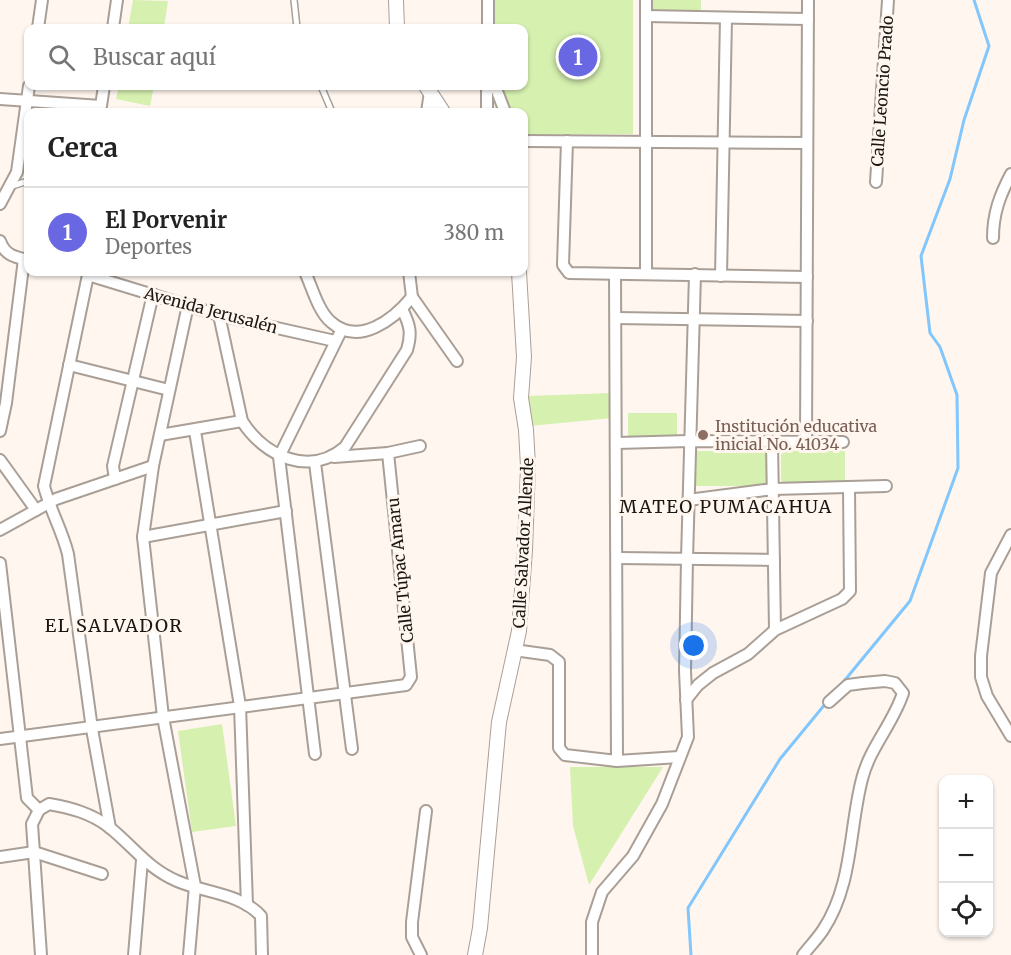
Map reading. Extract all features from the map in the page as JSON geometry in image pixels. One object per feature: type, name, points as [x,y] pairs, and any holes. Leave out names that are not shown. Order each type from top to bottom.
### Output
[{"type":"street","points":[[39,24],[42,0]]},
{"type":"street","points":[[114,24],[117,0]]},
{"type":"street","points":[[396,0],[397,24]]},
{"type":"street","points":[[488,0],[488,24]]},
{"type":"street","points":[[645,274],[646,0]]},
{"type":"street","points":[[806,442],[808,0]]},
{"type":"street","name":"Calle Leoncio Prado","points":[[876,182],[888,0]]},
{"type":"street","points":[[646,16],[808,19]]},
{"type":"street","points":[[721,276],[726,18]]},
{"type":"street","points":[[26,108],[28,90]]},
{"type":"street","points":[[0,99],[101,106],[103,90]]},
{"type":"street","points":[[427,108],[428,90]]},
{"type":"street","points":[[429,90],[440,108]]},
{"type":"street","points":[[487,90],[487,108]]},
{"type":"street","points":[[497,90],[503,108]]},
{"type":"street","points":[[0,204],[17,172],[24,123]]},
{"type":"street","points":[[528,141],[807,143]]},
{"type":"street","points":[[567,141],[563,265],[569,273],[807,277]]},
{"type":"street","points":[[993,238],[993,219],[1001,191],[1011,175]]},
{"type":"street","points":[[0,241],[3,248],[13,257],[24,259]]},
{"type":"street","points":[[0,431],[24,273]]},
{"type":"street","points":[[615,274],[618,558],[617,761]]},
{"type":"street","points":[[592,955],[592,922],[602,892],[633,856],[662,804],[688,737],[687,559],[695,274]]},
{"type":"street","points":[[86,276],[44,486],[48,503],[60,525],[68,554],[92,729],[110,828]]},
{"type":"street","name":"Avenida Jerusalén","points":[[96,276],[219,315],[336,341]]},
{"type":"street","points":[[308,276],[330,322],[342,329],[354,332],[367,331],[402,309],[412,297]]},
{"type":"street","points":[[407,276],[412,297],[457,361]]},
{"type":"street","name":"Calle Salvador Allende","points":[[475,955],[480,928],[498,722],[519,631],[525,550],[528,466],[521,398],[524,357],[519,276]]},
{"type":"street","points":[[116,479],[113,466],[153,294]]},
{"type":"street","points":[[188,305],[153,466],[143,537],[163,717],[195,886],[189,955]]},
{"type":"street","points":[[334,457],[345,447],[407,350],[412,335],[402,309]]},
{"type":"street","points":[[219,315],[242,421],[249,432],[279,457],[315,463],[334,457],[388,453],[420,446]]},
{"type":"street","points":[[616,318],[807,321]]},
{"type":"street","points":[[315,754],[279,457],[342,329]]},
{"type":"street","points":[[69,364],[170,390]]},
{"type":"street","points":[[160,435],[195,431],[242,421]]},
{"type":"street","points":[[195,431],[240,706],[248,905]]},
{"type":"street","points":[[772,442],[775,630]]},
{"type":"street","points":[[617,443],[843,442]]},
{"type":"street","name":"Calle Túpac Amaru","points":[[344,692],[405,685],[411,677],[388,453]]},
{"type":"street","points":[[0,460],[36,510]]},
{"type":"street","points":[[315,463],[351,749]]},
{"type":"street","points":[[0,530],[48,503],[153,466]]},
{"type":"street","points":[[688,500],[773,489],[886,486]]},
{"type":"street","points":[[686,700],[713,673],[748,654],[775,630],[842,599],[850,591],[849,488]]},
{"type":"street","points":[[143,537],[286,511]]},
{"type":"street","points":[[1011,535],[991,573],[981,656],[981,677],[987,696],[1011,736]]},
{"type":"street","points":[[618,558],[774,560]]},
{"type":"street","points":[[0,563],[27,798],[39,810]]},
{"type":"street","points":[[514,650],[550,655],[558,662],[559,748],[565,755],[617,761],[679,757]]},
{"type":"street","points":[[803,955],[824,928],[843,886],[862,780],[871,752],[896,714],[903,693],[895,683],[885,681],[863,683],[848,685],[830,702]]},
{"type":"street","points":[[0,740],[92,729],[344,692]]},
{"type":"street","points":[[41,955],[32,824],[39,810],[49,804],[71,808],[110,828],[142,860],[179,882],[248,905],[261,916],[262,955]]},
{"type":"street","points":[[421,955],[412,937],[412,922],[426,811]]},
{"type":"street","points":[[0,856],[34,852],[102,874]]},
{"type":"street","points":[[134,955],[142,860]]},
{"type":"lane","points":[[294,0],[297,24]]},
{"type":"lane","points":[[323,90],[330,108]]},
{"type":"lane","points":[[8,188],[24,182]]},
{"type":"green space","points":[[133,0],[168,1],[165,24],[129,24]]},
{"type":"green space","points":[[493,0],[633,0],[633,134],[528,135],[528,108],[508,108],[502,90],[528,90],[528,24],[493,24]]},
{"type":"green space","points":[[651,0],[701,0],[701,10],[651,10]]},
{"type":"green space","points":[[118,90],[153,90],[150,106],[116,99]]},
{"type":"green space","points":[[610,393],[612,418],[530,426],[529,396]]},
{"type":"green space","points":[[628,413],[677,413],[677,443],[628,443]]},
{"type":"green space","points":[[784,450],[845,451],[845,484],[785,484],[781,480],[781,455]]},
{"type":"green space","points":[[695,451],[767,451],[767,486],[694,486]]},
{"type":"green space","points":[[222,724],[236,826],[192,832],[178,731]]},
{"type":"green space","points":[[570,767],[663,767],[589,885],[573,826]]},
{"type":"waterway","points":[[840,686],[910,601],[958,468],[957,395],[940,347],[930,333],[921,256],[950,179],[964,120],[989,46],[974,0]]},
{"type":"waterway","points":[[691,955],[688,908],[780,759],[826,703]]},
{"type":"place","name":"El Porvenir","points":[[578,57]]},
{"type":"place","name":"Institución educativa inicial No. 41034","points":[[703,435]]},
{"type":"district","name":"MATEO PUMACAHUA","points":[[726,507]]},
{"type":"district","name":"EL SALVADOR","points":[[114,626]]}]
